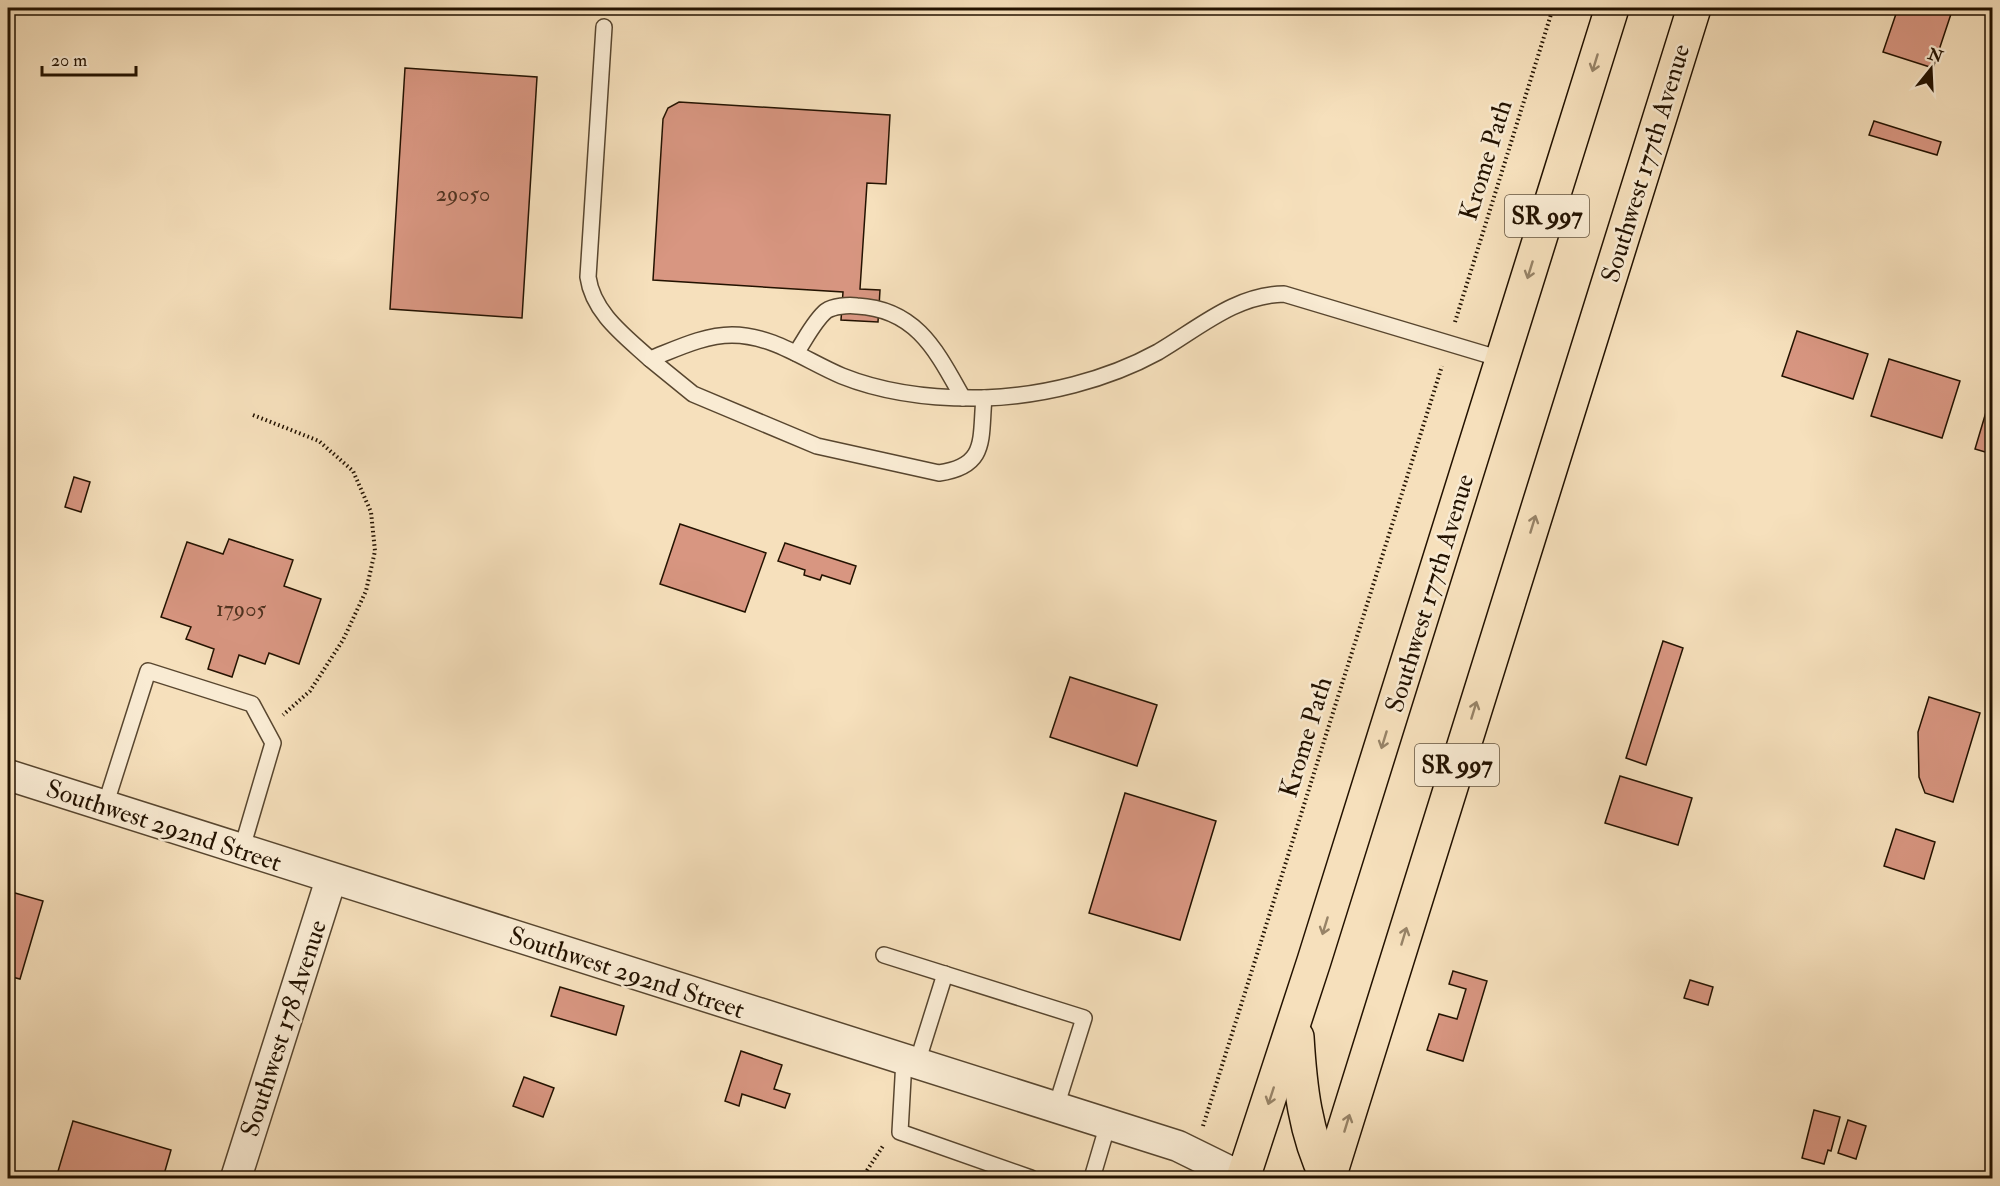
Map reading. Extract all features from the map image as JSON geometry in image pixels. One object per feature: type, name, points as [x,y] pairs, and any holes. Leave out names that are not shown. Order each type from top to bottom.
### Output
[{"type":"highway","name":"Southwest 177th Avenue","points":[[1243,1178],[1296,1020],[1612,8]]},
{"type":"highway","name":"Southwest 177th Avenue","points":[[1328,1179],[1694,8]]},
{"type":"highway","points":[[1296,1020],[1305,1120],[1315,1153],[1328,1179]]},
{"type":"street","name":"Southwest 292nd Street","points":[[8,775],[1194,1152],[1243,1178]]},
{"type":"street","name":"Southwest 178 Avenue","points":[[236,1179],[331,879]]},
{"type":"lane","points":[[604,27],[588,277],[590,289],[600,309],[611,322],[650,359],[693,394],[818,446],[939,473],[957,471],[970,464],[979,450],[984,398]]},
{"type":"lane","points":[[650,359],[707,338],[732,335],[771,342],[842,376],[925,397],[984,398],[1041,393],[1112,372],[1157,352],[1238,304],[1267,294],[1284,294],[1319,302],[1502,359]]},
{"type":"lane","points":[[796,353],[826,310],[846,305],[890,312],[917,329],[934,346],[963,398]]},
{"type":"lane","points":[[105,806],[148,671],[252,704],[273,743],[242,848]]},
{"type":"lane","points":[[884,955],[1084,1018],[1056,1107]]},
{"type":"lane","points":[[945,974],[910,1062],[900,1132],[1031,1179]]},
{"type":"lane","points":[[1092,1179],[1108,1124]]},
{"type":"path","name":"Krome Path","points":[[1454,324],[1553,8]]},
{"type":"path","name":"Krome Path","points":[[1204,1124],[1443,362]]},
{"type":"path","points":[[253,415],[319,441],[353,471],[371,512],[375,551],[366,591],[343,640],[310,691],[266,730]]},
{"type":"path","points":[[861,1179],[880,1149],[900,1132]]},
{"type":"building","points":[[1898,8],[1953,8],[1933,68],[1883,52]]},
{"type":"building","points":[[405,68],[537,77],[522,318],[390,309]]},
{"type":"building","points":[[679,102],[890,115],[886,184],[867,183],[860,289],[880,290],[878,322],[841,320],[843,292],[653,280],[663,119],[668,108]]},
{"type":"building","points":[[1874,121],[1941,142],[1937,155],[1869,135]]},
{"type":"building","points":[[1797,331],[1868,354],[1853,399],[1782,376]]},
{"type":"building","points":[[1889,359],[1960,381],[1942,438],[1871,416]]},
{"type":"building","points":[[1989,402],[1992,403],[1992,454],[1975,449]]},
{"type":"building","points":[[74,477],[90,482],[81,512],[65,507]]},
{"type":"building","points":[[680,524],[766,553],[745,612],[660,584]]},
{"type":"building","points":[[229,539],[293,560],[284,586],[321,599],[299,664],[269,653],[265,664],[239,655],[232,677],[208,669],[214,649],[186,639],[191,627],[161,617],[187,542],[223,554]]},
{"type":"building","points":[[785,543],[856,566],[850,584],[822,575],[820,580],[804,575],[805,570],[778,561]]},
{"type":"building","points":[[1663,641],[1683,648],[1646,765],[1626,758]]},
{"type":"building","points":[[1070,677],[1157,705],[1137,766],[1050,737]]},
{"type":"building","points":[[1929,697],[1980,713],[1953,802],[1925,793],[1919,777],[1918,732]]},
{"type":"building","points":[[1620,776],[1692,798],[1678,845],[1605,823]]},
{"type":"building","points":[[1125,793],[1216,821],[1180,940],[1089,913]]},
{"type":"building","points":[[1896,829],[1935,842],[1924,879],[1884,866]]},
{"type":"building","points":[[8,891],[43,901],[20,979],[8,976]]},
{"type":"building","points":[[1453,971],[1487,981],[1463,1061],[1427,1050],[1439,1014],[1457,1019],[1466,989],[1449,984]]},
{"type":"building","points":[[1690,980],[1713,987],[1708,1005],[1684,998]]},
{"type":"building","points":[[560,987],[624,1006],[616,1035],[551,1016]]},
{"type":"building","points":[[741,1051],[782,1065],[774,1089],[790,1094],[785,1108],[742,1094],[739,1106],[725,1101]]},
{"type":"building","points":[[524,1077],[554,1088],[543,1117],[513,1106]]},
{"type":"building","points":[[1814,1110],[1840,1117],[1831,1151],[1828,1150],[1824,1164],[1802,1158]]},
{"type":"building","points":[[1848,1120],[1866,1126],[1856,1159],[1838,1153]]},
{"type":"building","points":[[73,1121],[171,1150],[163,1178],[56,1178]]}]
